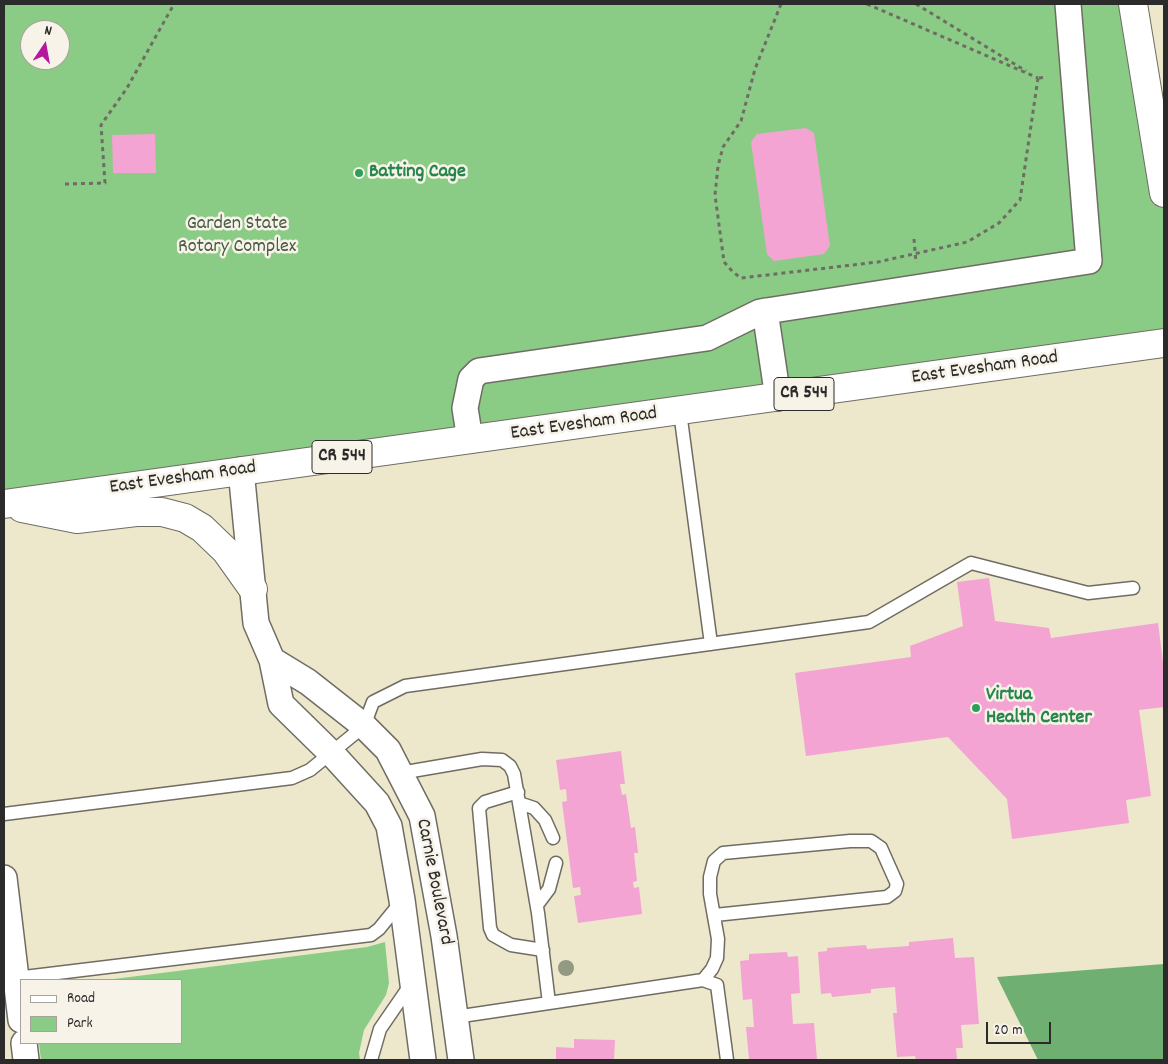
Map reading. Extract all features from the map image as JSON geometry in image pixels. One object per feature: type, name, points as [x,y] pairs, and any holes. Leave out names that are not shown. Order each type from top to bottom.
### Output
[{"type":"main road","points":[[1133,4],[1164,193]]},
{"type":"main road","name":"East Evesham Road","points":[[4,504],[241,470],[680,412],[1164,343]]},
{"type":"main road","points":[[4,504],[77,519],[136,512],[162,512],[184,518],[202,528],[226,551],[253,590]]},
{"type":"street","points":[[470,440],[465,408],[471,379],[479,371],[707,338],[765,311],[1089,261],[1068,4]]},
{"type":"street","points":[[765,311],[778,398]]},
{"type":"street","name":"Carnie Boulevard","points":[[241,470],[256,623],[272,660],[281,704],[331,753],[377,803],[389,826],[402,900],[423,1060]]},
{"type":"street","name":"Carnie Boulevard","points":[[272,660],[308,682],[364,726],[388,750],[422,816],[444,936],[461,1060]]},
{"type":"street","points":[[4,878],[20,1012]]},
{"type":"street","points":[[418,1022],[456,1017]]},
{"type":"street","points":[[24,1044],[26,1060]]},
{"type":"lane","points":[[680,412],[711,644]]},
{"type":"lane","points":[[4,814],[292,778],[310,770],[364,726],[372,702],[405,686],[869,622],[971,563],[1088,594],[1133,588]]},
{"type":"lane","points":[[400,773],[482,759],[502,760],[510,766],[514,774],[519,798],[537,905],[549,1003]]},
{"type":"lane","points":[[543,950],[511,945],[493,935],[490,928],[479,808],[485,802],[519,798],[534,808],[545,820],[553,838]]},
{"type":"lane","points":[[703,980],[712,969],[716,958],[718,940],[710,894],[710,877],[714,861],[723,853],[850,841],[871,842],[881,848],[897,884],[895,891],[888,897],[714,915]]},
{"type":"lane","points":[[537,905],[549,890],[556,863]]},
{"type":"lane","points":[[16,978],[371,935],[394,912],[402,900]]},
{"type":"lane","points":[[456,1017],[703,980],[717,985],[727,1060]]},
{"type":"lane","points":[[371,1060],[380,1029],[412,982]]},
{"type":"path","points":[[64,184],[105,184],[101,124],[127,88],[174,4]]},
{"type":"path","points":[[781,4],[755,69],[741,121],[723,147],[718,166],[715,196],[724,262],[741,278],[868,263],[917,254],[967,242],[999,223],[1020,200],[1038,78]]},
{"type":"path","points":[[867,4],[1038,78],[1046,77]]},
{"type":"path","points":[[916,4],[1038,78]]},
{"type":"path","points":[[914,239],[917,254],[916,262]]},
{"type":"green space","name":"Garden State Rotary Complex","points":[[4,4],[1133,4],[1164,193],[1164,343],[4,504]]},
{"type":"green space","points":[[385,942],[389,983],[386,995],[364,1030],[359,1053],[360,1060],[41,1060],[39,1044],[182,1044],[182,979],[114,979],[367,947]]},
{"type":"green space","points":[[1164,964],[1164,1060],[1038,1060],[997,977]]},
{"type":"building","points":[[806,128],[814,133],[830,246],[824,254],[774,261],[767,254],[751,142],[757,134]]},
{"type":"building","points":[[155,134],[156,173],[113,173],[112,135]]},
{"type":"building","name":"Virtua Health Center","points":[[989,578],[995,621],[1049,628],[1051,638],[1158,623],[1164,670],[1164,707],[1139,710],[1151,796],[1126,800],[1129,823],[1012,839],[1007,799],[948,737],[806,756],[795,673],[911,657],[910,646],[963,626],[957,582]]},
{"type":"building","points":[[621,751],[625,784],[620,784],[622,795],[626,794],[631,828],[635,827],[638,853],[634,853],[637,881],[633,882],[634,888],[639,887],[642,914],[578,923],[574,896],[581,895],[580,887],[573,888],[562,802],[567,801],[566,789],[560,790],[556,760]]},
{"type":"building","points":[[953,938],[955,958],[974,957],[979,1024],[961,1025],[963,1048],[956,1048],[957,1060],[916,1060],[915,1056],[897,1057],[893,1013],[897,1013],[895,987],[871,989],[871,993],[832,997],[831,993],[821,994],[818,952],[827,951],[827,948],[866,945],[867,949],[909,946],[909,942]]},
{"type":"building","points":[[787,952],[788,957],[798,956],[800,993],[791,994],[793,1024],[814,1023],[817,1060],[749,1060],[746,1027],[754,1027],[752,999],[743,1000],[740,961],[749,960],[749,954]]},
{"type":"building","points":[[574,1039],[615,1040],[614,1060],[556,1060],[556,1047],[574,1048]]},
{"type":"place","name":"Batting Cage","points":[[359,173]]},
{"type":"place","name":"Virtua Health Center","points":[[976,708]]}]
